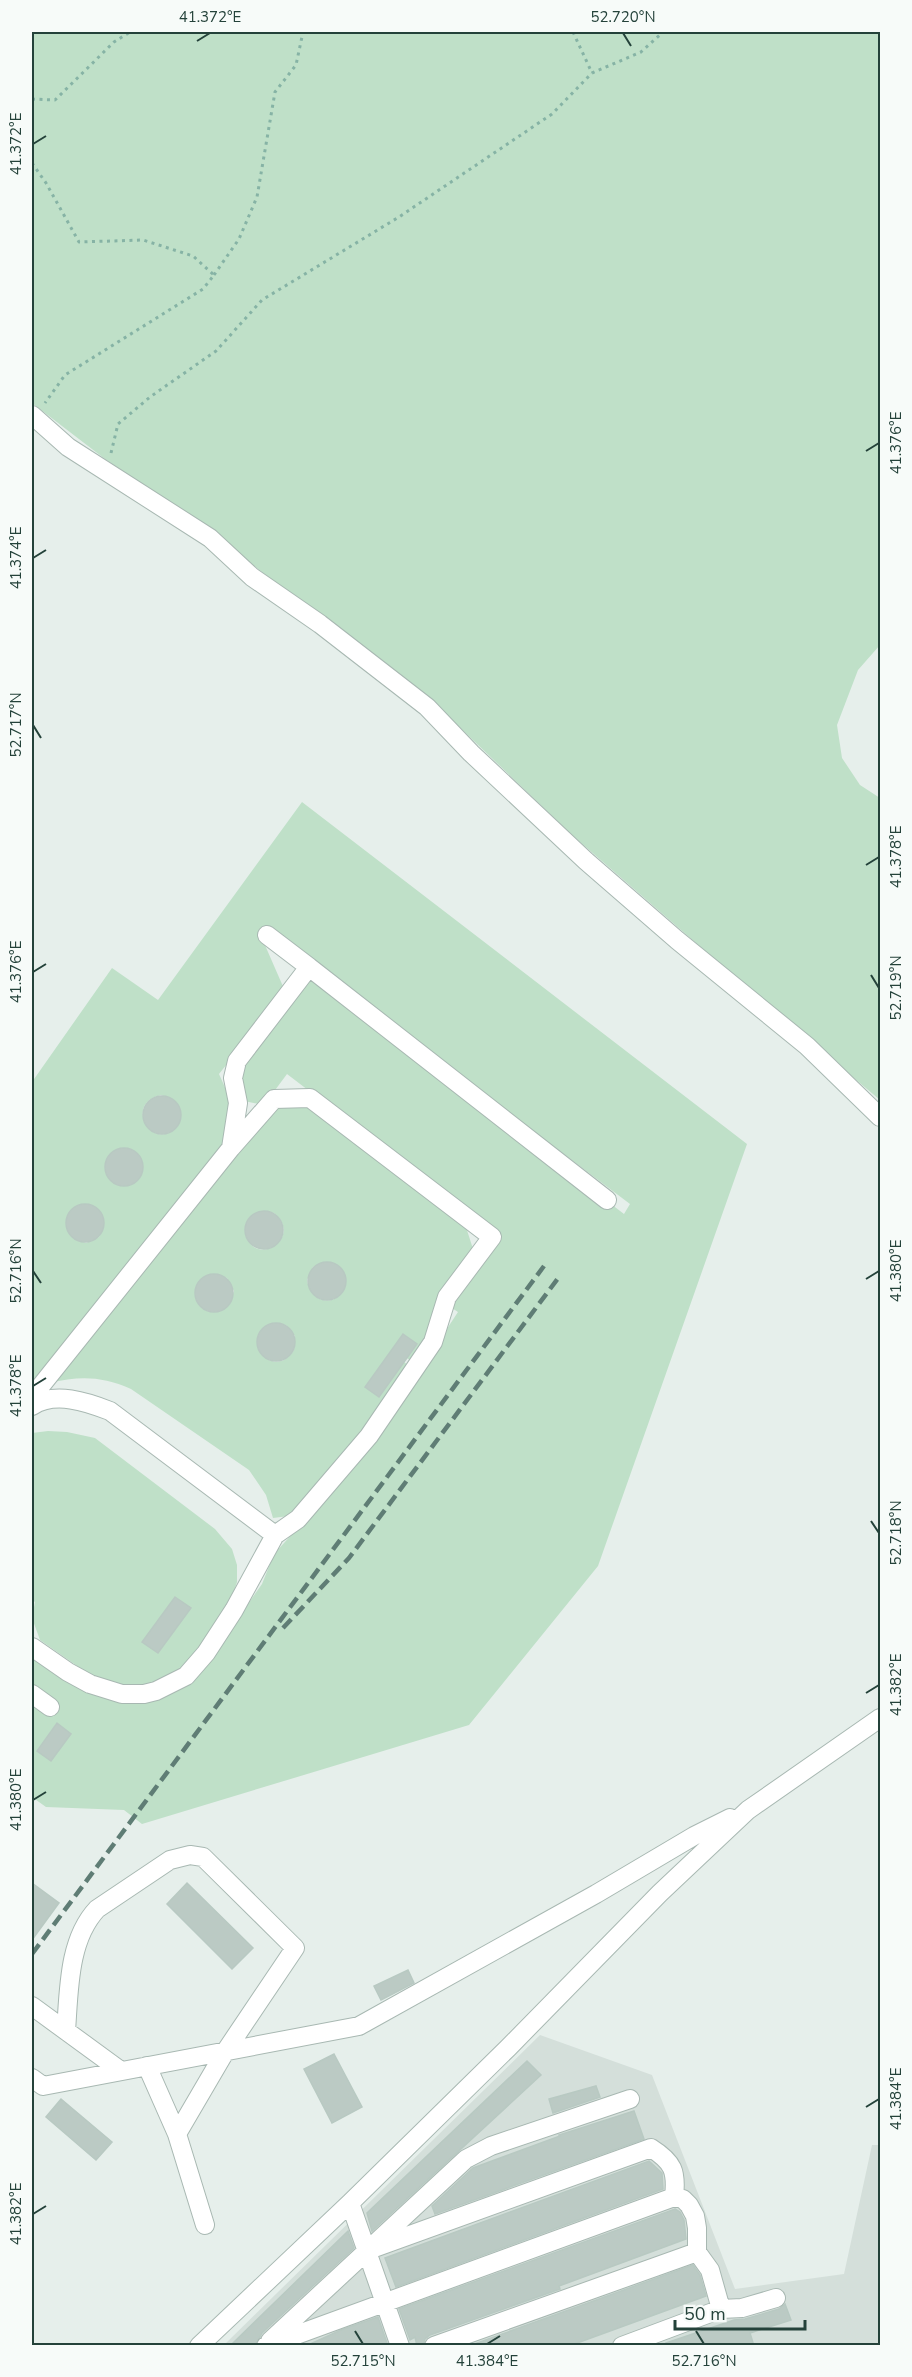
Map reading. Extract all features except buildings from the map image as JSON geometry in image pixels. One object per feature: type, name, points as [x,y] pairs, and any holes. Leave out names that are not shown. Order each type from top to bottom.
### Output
[{"type":"street","points":[[33,416],[68,447],[210,538],[252,577],[320,624],[427,707],[471,753],[586,861],[677,940],[807,1046],[880,1117]]},
{"type":"street","points":[[267,935],[607,1200]]},
{"type":"street","points":[[231,1148],[238,1103],[233,1078],[237,1061],[309,967]]},
{"type":"street","points":[[32,1397],[231,1148],[274,1099],[310,1098],[492,1237],[447,1297],[433,1342],[369,1436],[298,1519],[275,1535],[234,1610],[206,1653],[186,1676],[166,1687],[133,1695],[110,1692],[68,1672],[32,1647]]},
{"type":"street","points":[[238,1103],[266,1109]]},
{"type":"street","points":[[32,1406],[62,1398],[86,1402],[110,1411],[275,1535]]},
{"type":"street","points":[[32,1694],[50,1707]]},
{"type":"street","points":[[199,2346],[350,2203],[500,2056],[660,1893],[748,1810],[880,1718]]},
{"type":"street","points":[[32,2078],[44,2086],[359,2026],[586,1900],[694,1836],[748,1810]]},
{"type":"street","points":[[66,2031],[70,1973],[76,1949],[90,1916],[170,1860],[190,1855],[203,1857],[295,1948],[225,2052],[177,2134]]},
{"type":"street","points":[[32,2006],[121,2071]]},
{"type":"street","points":[[147,2066],[177,2134],[204,2225]]},
{"type":"street","points":[[265,2346],[457,2166],[475,2153],[630,2099]]},
{"type":"street","points":[[367,2250],[651,2148],[665,2157],[673,2168],[676,2182],[674,2197]]},
{"type":"street","points":[[265,2346],[674,2197],[682,2199],[689,2205],[695,2216],[697,2252],[710,2270],[721,2309]]},
{"type":"street","points":[[350,2203],[400,2346]]},
{"type":"street","points":[[434,2346],[697,2252]]},
{"type":"street","points":[[622,2346],[721,2309],[742,2308],[776,2298]]},
{"type":"path","points":[[32,99],[56,100],[75,78],[114,42],[130,32]]},
{"type":"path","points":[[33,416],[65,375],[203,289],[214,275],[239,239],[257,197],[275,92],[296,65],[303,32]]},
{"type":"path","points":[[573,32],[592,73]]},
{"type":"path","points":[[107,471],[118,424],[150,397],[216,351],[262,300],[399,217],[552,114],[592,73],[640,52],[663,32]]},
{"type":"path","points":[[32,163],[46,183],[79,242],[143,240],[193,256],[214,275]]},
{"type":"shaded area","points":[[540,2035],[652,2075],[735,2289],[844,2274],[872,2145],[880,2145],[880,2345],[223,2346]]},
{"type":"green space","points":[[32,32],[880,32],[880,645],[858,670],[837,725],[842,758],[860,785],[880,798],[880,1100],[572,835],[427,696],[278,585],[204,526],[105,459],[32,403]]},
{"type":"green space","points":[[302,802],[747,1144],[598,1566],[469,1725],[142,1824],[124,1810],[46,1807],[32,1797],[32,1655],[109,1699],[200,1672],[262,1584],[274,1554],[335,1487],[406,1391],[458,1312],[449,1306],[499,1236],[287,1074],[264,1105],[244,1101],[242,1065],[311,974],[624,1214],[630,1204],[267,930],[261,936],[285,991],[219,1074],[232,1103],[229,1138],[32,1390],[32,1082],[112,968],[158,1000]],"holes":[[[161,1095],[174,1100],[181,1112],[178,1126],[168,1133],[159,1134],[151,1131],[143,1116],[144,1107],[150,1100]],[[120,1148],[135,1151],[143,1165],[140,1178],[130,1185],[115,1183],[105,1170],[108,1156]],[[84,1204],[91,1205],[100,1211],[104,1226],[99,1237],[86,1243],[73,1238],[66,1226],[70,1211]],[[56,1724],[71,1734],[51,1761],[37,1751]]]},
{"type":"green space","points":[[310,1105],[465,1224],[474,1252],[426,1344],[362,1432],[314,1494],[289,1516],[273,1518],[266,1495],[249,1470],[131,1389],[90,1378],[49,1383],[269,1109]],"holes":[[[260,1211],[274,1213],[282,1222],[284,1231],[281,1240],[266,1249],[258,1249],[250,1244],[245,1233],[248,1219]],[[326,1262],[339,1266],[346,1279],[340,1295],[328,1300],[315,1296],[307,1280],[313,1267]],[[210,1275],[227,1278],[234,1291],[230,1304],[220,1311],[205,1310],[197,1302],[195,1296],[198,1284]],[[272,1323],[286,1325],[295,1336],[294,1350],[286,1359],[277,1362],[269,1360],[262,1354],[257,1338],[262,1330]],[[403,1334],[417,1344],[407,1358],[411,1361],[408,1365],[404,1362],[379,1397],[365,1387]]]},
{"type":"green space","points":[[67,1432],[95,1438],[215,1529],[232,1549],[237,1565],[237,1582],[229,1606],[185,1667],[147,1687],[127,1688],[90,1675],[40,1640],[32,1618],[35,1602],[32,1600],[32,1433]],"holes":[[[175,1597],[190,1609],[158,1653],[143,1642]]]},
{"type":"railway","points":[[32,1954],[544,1266]]},
{"type":"railway","points":[[283,1628],[349,1558],[559,1277]]}]
